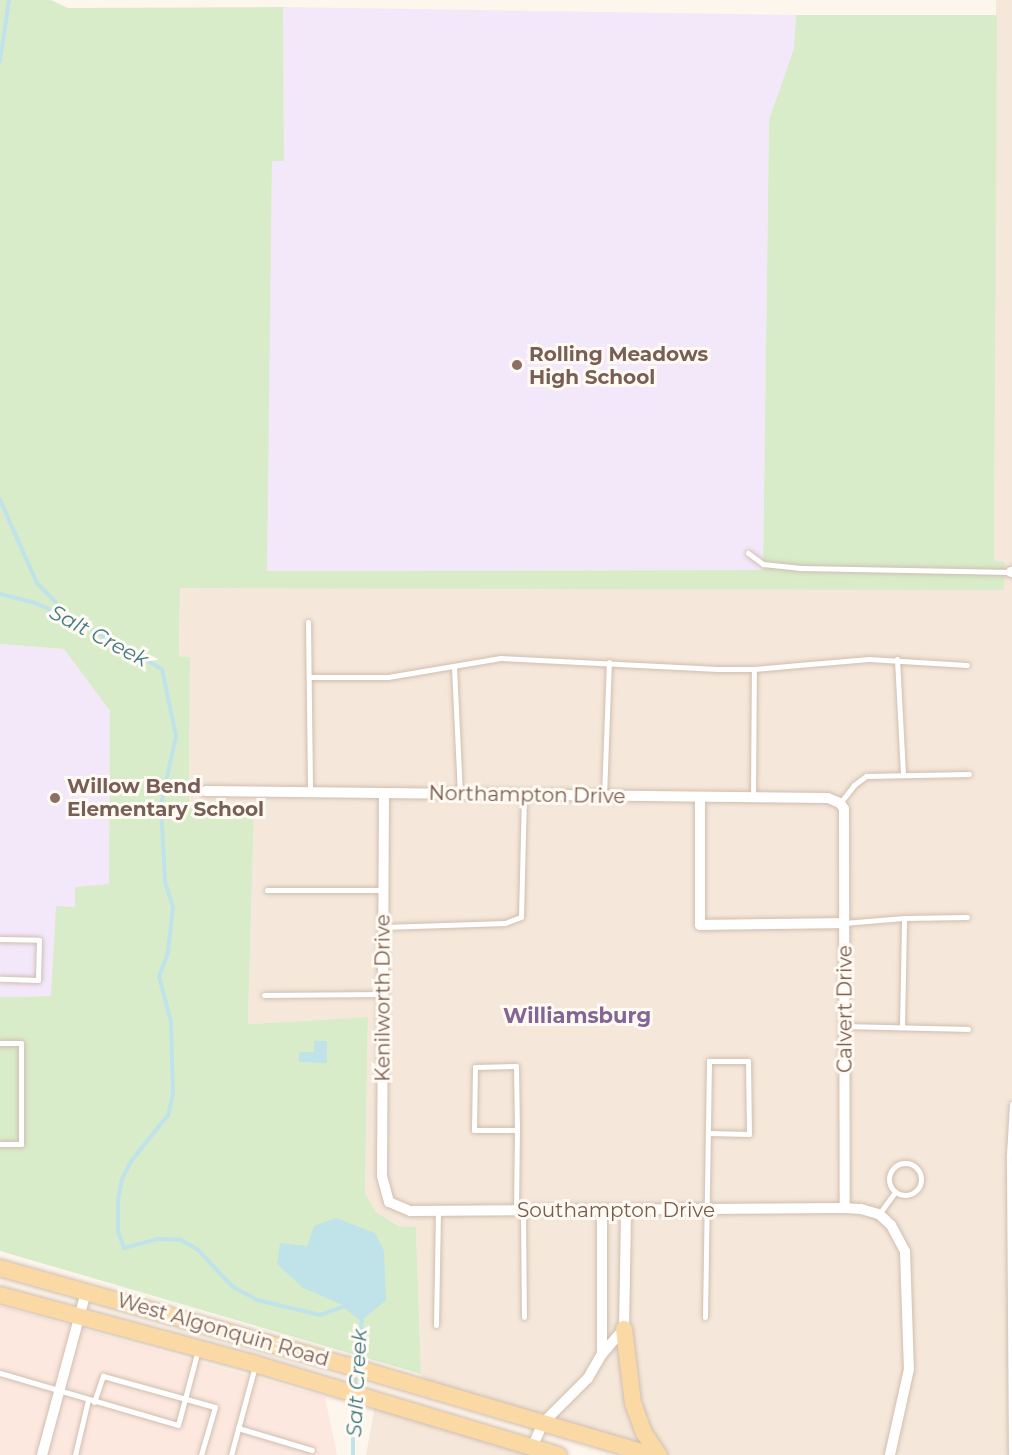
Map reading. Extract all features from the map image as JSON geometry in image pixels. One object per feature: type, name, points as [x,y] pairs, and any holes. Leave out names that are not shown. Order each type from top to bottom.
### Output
[{"type":"main road","name":"West Algonquin Road","points":[[0,1268],[346,1365],[652,1455]]},
{"type":"main road","name":"West Algonquin Road","points":[[0,1295],[379,1400],[529,1452],[559,1455]]},
{"type":"main road","points":[[624,1329],[633,1403],[645,1433],[659,1455]]},
{"type":"street","name":"Northampton Drive","points":[[206,791],[828,798],[842,806]]},
{"type":"street","name":"Kenilworth Drive","points":[[384,793],[382,1176],[389,1202]]},
{"type":"street","points":[[700,797],[700,925],[844,923]]},
{"type":"street","name":"Calvert Drive","points":[[842,806],[846,1208]]},
{"type":"street","name":"Southampton Drive","points":[[389,1202],[410,1211],[846,1208],[879,1214]]},
{"type":"street","points":[[602,1210],[602,1354]]},
{"type":"street","points":[[529,1452],[543,1423],[588,1378],[602,1354],[624,1329],[626,1211]]},
{"type":"street","points":[[879,1214],[891,1225],[905,1251],[909,1369],[890,1455]]},
{"type":"street","points":[[42,1455],[86,1292]]},
{"type":"lane","points":[[748,553],[764,564],[801,568],[1012,572]]},
{"type":"lane","points":[[308,622],[310,792]]},
{"type":"lane","points":[[309,676],[388,677],[500,658],[754,669],[869,659],[967,665]]},
{"type":"lane","points":[[897,659],[903,775]]},
{"type":"lane","points":[[604,796],[609,662]]},
{"type":"lane","points":[[454,667],[460,794]]},
{"type":"lane","points":[[753,797],[754,669]]},
{"type":"lane","points":[[842,806],[854,785],[866,776],[969,774]]},
{"type":"lane","points":[[383,927],[505,923],[521,917],[524,795]]},
{"type":"lane","points":[[267,890],[383,890]]},
{"type":"lane","points":[[844,923],[904,918],[967,917]]},
{"type":"lane","points":[[902,1027],[904,918]]},
{"type":"lane","points":[[0,939],[39,940],[38,980],[0,980]]},
{"type":"lane","points":[[264,995],[383,993]]},
{"type":"lane","points":[[845,1026],[968,1029]]},
{"type":"lane","points":[[0,1043],[21,1043],[21,1144],[0,1144]]},
{"type":"lane","points":[[705,1317],[705,1223],[709,1210],[709,1133],[709,1061],[748,1061],[749,1134],[709,1133]]},
{"type":"lane","points":[[517,1130],[474,1130],[475,1067],[516,1066],[524,1317]]},
{"type":"lane","points":[[1011,1455],[1009,1155],[1012,1104]]},
{"type":"lane","points":[[898,1165],[913,1166],[921,1179],[918,1189],[909,1194],[895,1192],[889,1183],[891,1172],[898,1165]]},
{"type":"lane","points":[[879,1214],[895,1192]]},
{"type":"lane","points":[[436,1325],[438,1211]]},
{"type":"lane","points":[[0,1373],[178,1425],[198,1349]]},
{"type":"lane","points":[[231,1455],[255,1364]]},
{"type":"lane","points":[[94,1402],[103,1376],[215,1407],[201,1455]]},
{"type":"lane","points":[[75,1455],[88,1400]]},
{"type":"lane","points":[[238,1428],[312,1450]]},
{"type":"shaded area","points":[[996,0],[1012,0],[1012,1455],[653,1455],[433,1391],[421,1374],[416,1227],[400,1226],[376,1212],[365,1193],[368,1017],[248,1024],[254,810],[189,808],[190,657],[179,656],[180,588],[994,562]]},
{"type":"shaded area","name":"Rolling Meadows High School","points":[[283,7],[796,15],[794,48],[769,120],[763,570],[266,571],[272,161],[284,160]]},
{"type":"shaded area","name":"Willow Bend Elementary School","points":[[0,644],[64,649],[110,711],[109,885],[75,887],[75,908],[52,996],[0,997]]},
{"type":"shaded area","points":[[0,1306],[325,1397],[337,1455],[0,1455]]},
{"type":"shaded area","points":[[375,1406],[538,1455],[366,1455]]},
{"type":"green space","points":[[0,0],[51,0],[68,8],[283,7],[284,161],[272,161],[267,571],[763,570],[769,120],[794,48],[796,15],[997,15],[994,561],[1005,562],[1004,590],[180,588],[179,656],[190,657],[189,808],[254,810],[248,1024],[368,1017],[365,1193],[376,1212],[399,1226],[416,1227],[421,1374],[0,1251],[0,997],[51,996],[56,906],[75,907],[75,887],[109,884],[110,711],[64,649],[0,644]]},
{"type":"water","points":[[314,1041],[327,1041],[327,1063],[299,1062],[299,1052],[314,1052]]},
{"type":"water","points":[[336,1218],[375,1233],[384,1251],[386,1300],[362,1320],[345,1306],[303,1288],[277,1264],[280,1243],[307,1246],[314,1226]]},
{"type":"waterway","points":[[0,61],[9,0]]},
{"type":"waterway","points":[[0,500],[37,583],[69,616]]},
{"type":"waterway","name":"Salt Creek","points":[[0,594],[35,603],[72,619],[162,669],[176,736],[161,805],[165,882],[173,907],[168,953],[159,976],[171,1022],[173,1094],[168,1115],[132,1160],[122,1179],[118,1200],[118,1232],[124,1248],[158,1239],[181,1240],[198,1250],[233,1287],[257,1300],[320,1315],[345,1306],[362,1320],[357,1365]]},
{"type":"waterway","name":"Salt Creek","points":[[355,1388],[356,1372]]},
{"type":"waterway","name":"Salt Creek","points":[[353,1399],[353,1455]]},
{"type":"place","name":"Rolling Meadows High School","points":[[517,365]]},
{"type":"place","name":"Willow Bend Elementary School","points":[[55,798]]},
{"type":"district","name":"Williamsburg","points":[[577,1016]]}]
